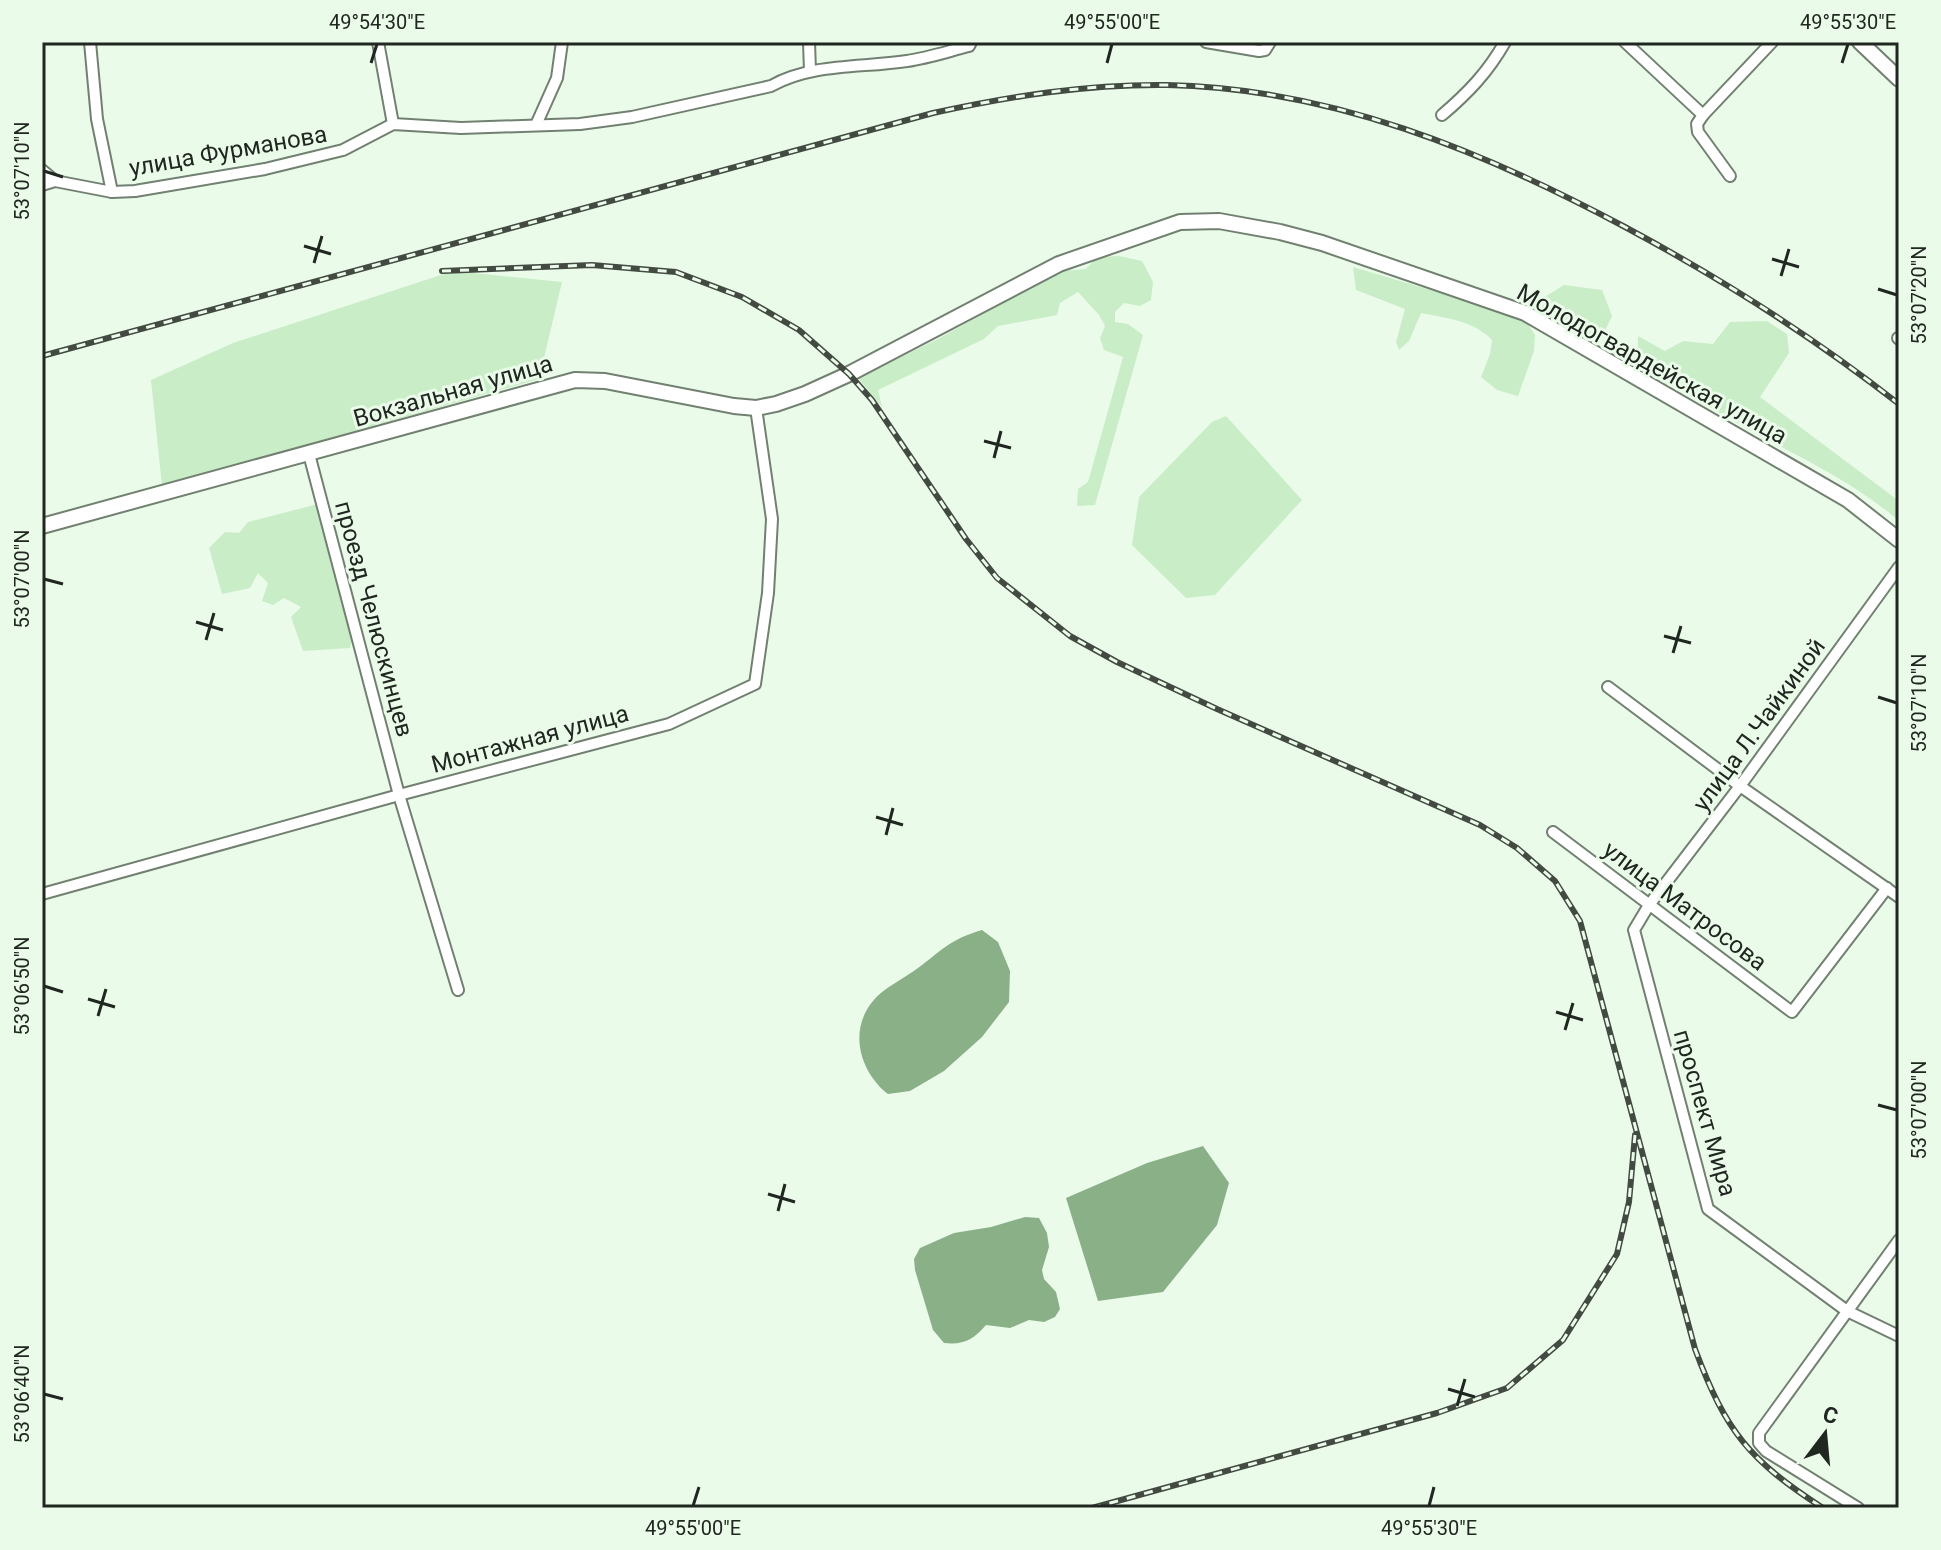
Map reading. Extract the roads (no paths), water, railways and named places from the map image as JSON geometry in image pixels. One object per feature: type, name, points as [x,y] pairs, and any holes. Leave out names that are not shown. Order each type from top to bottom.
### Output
[{"type":"street","points":[[90,42],[97,119],[112,192]]},
{"type":"street","points":[[378,42],[393,124],[461,128],[580,124],[632,117],[771,86],[790,75],[909,61],[969,46],[971,42]]},
{"type":"street","points":[[536,125],[557,78],[562,42]]},
{"type":"street","points":[[809,42],[810,71]]},
{"type":"street","points":[[1206,42],[1268,46]]},
{"type":"street","points":[[1442,115],[1468,93],[1490,68],[1505,42]]},
{"type":"street","points":[[1625,42],[1703,115]]},
{"type":"street","points":[[1730,176],[1698,132],[1697,124],[1772,42]]},
{"type":"street","points":[[1860,42],[1899,79]]},
{"type":"street","name":"улица Фурманова","points":[[55,181],[112,192],[179,184],[343,150],[393,124]]},
{"type":"street","points":[[42,170],[55,181]]},
{"type":"street","points":[[42,185],[55,181]]},
{"type":"street","name":"Молодогвардейская улица","points":[[1180,222],[1219,221],[1322,243],[1525,313],[1848,500],[1899,540]]},
{"type":"street","name":"Вокзальная улица","points":[[42,526],[575,380],[605,381],[756,408],[805,394],[849,374],[1059,264],[1180,222]]},
{"type":"street","name":"Монтажная улица","points":[[42,894],[669,724],[755,684],[768,593],[772,519],[756,408]]},
{"type":"street","name":"проезд Челюскинцев","points":[[309,454],[399,795],[458,990]]},
{"type":"street","name":"улица Л.Чайкиной","points":[[1649,905],[1899,567]]},
{"type":"street","points":[[1608,687],[1740,786],[1899,897]]},
{"type":"street","name":"улица Матросова","points":[[1553,832],[1792,1012],[1887,888]]},
{"type":"street","name":"проспект Мира","points":[[1649,905],[1634,930],[1708,1209],[1847,1311],[1899,1336]]},
{"type":"street","points":[[1858,1508],[1766,1451],[1759,1443],[1759,1433],[1899,1240]]},
{"type":"railway","points":[[42,356],[933,113],[1049,92],[1167,85],[1228,89],[1287,98],[1346,111],[1461,149],[1571,199],[1696,267],[1800,332],[1899,404]]},
{"type":"railway","points":[[442,271],[592,265],[676,272],[742,297],[799,330],[849,374],[872,400],[966,539],[997,578],[1070,636],[1217,709],[1480,825],[1517,848],[1555,881],[1580,921],[1695,1349],[1706,1378],[1743,1442],[1776,1475],[1823,1508]]},
{"type":"railway","points":[[1092,1508],[1437,1413],[1507,1388],[1563,1340],[1617,1254],[1629,1202],[1635,1135]]}]
